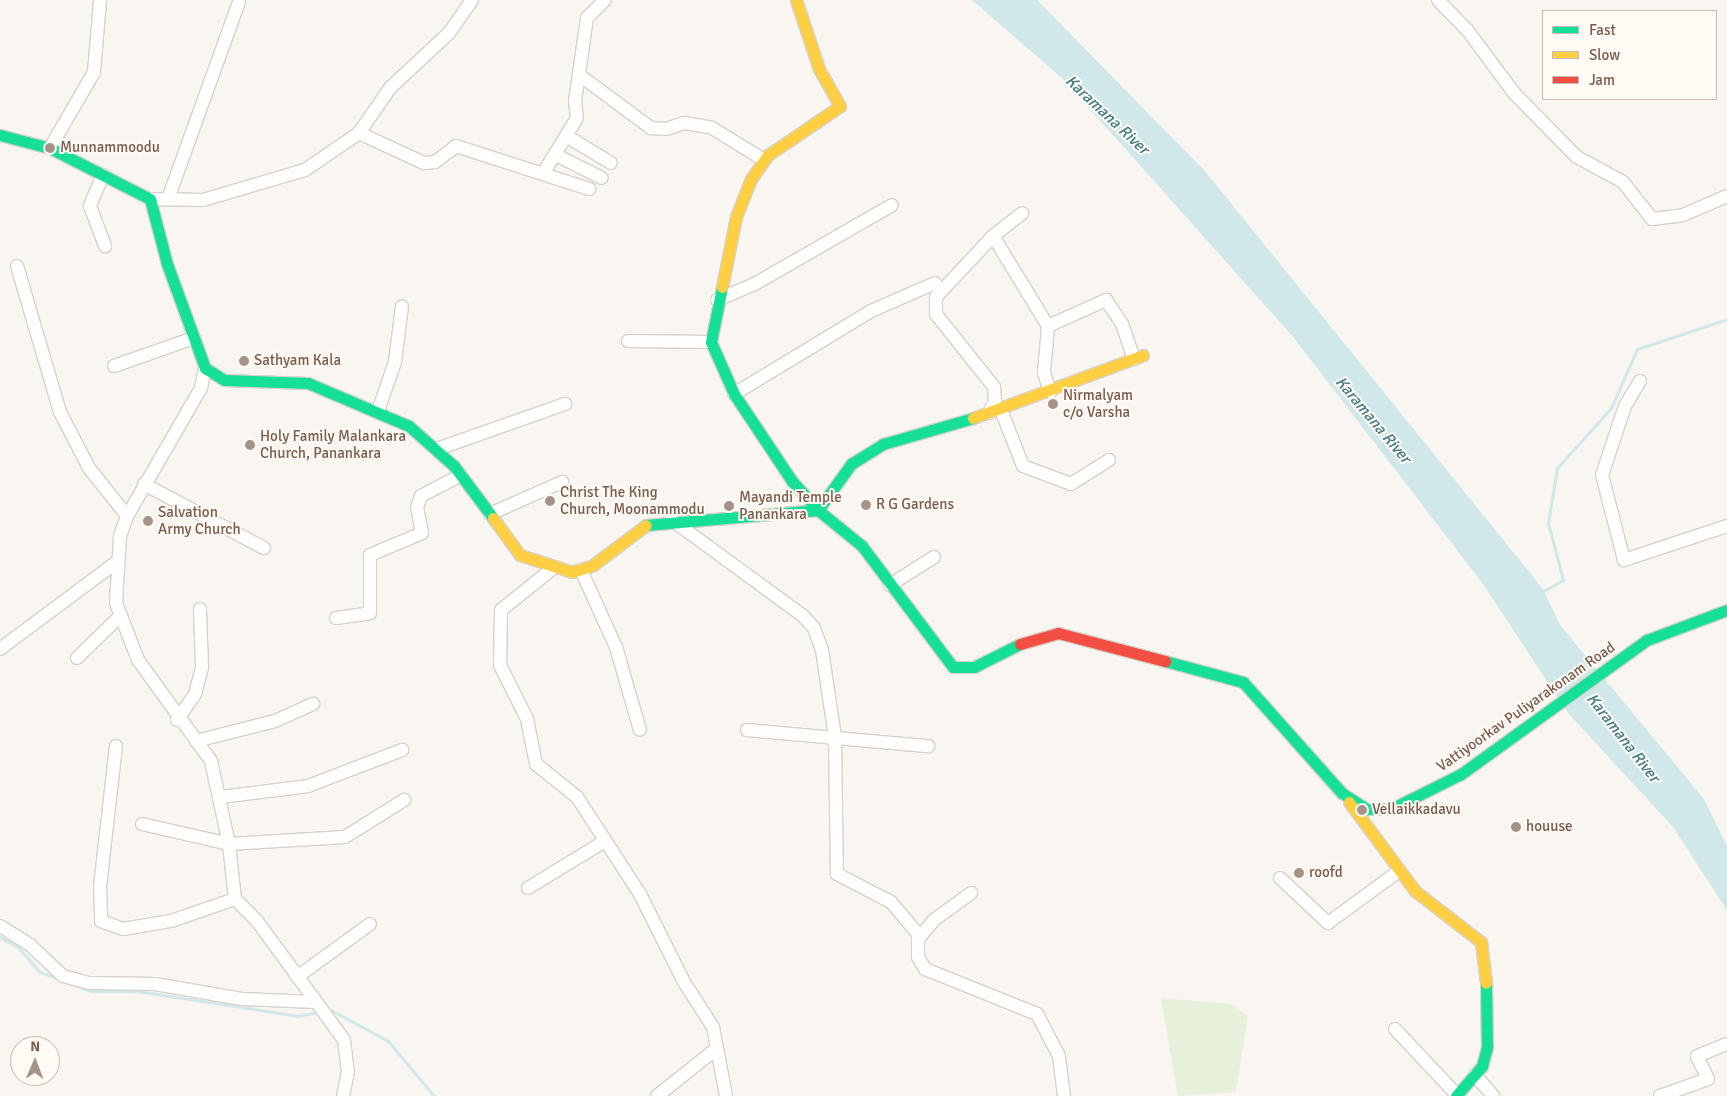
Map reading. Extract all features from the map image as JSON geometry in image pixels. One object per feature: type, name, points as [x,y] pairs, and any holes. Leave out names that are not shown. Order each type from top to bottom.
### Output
[{"type":"main road","points":[[711,342],[717,300],[736,217],[751,179],[764,160],[840,106],[819,69],[796,0]]},
{"type":"main road","points":[[0,136],[50,148],[150,200],[167,264],[205,368],[224,380],[308,383],[378,411],[409,426],[437,448],[461,475],[520,555],[552,569],[581,570],[634,532],[670,519],[729,520],[818,510],[851,464],[883,444],[995,412],[1139,357]]},
{"type":"main road","name":"Vattiyoorkav Puliyarakonam Road","points":[[711,342],[734,394],[792,481],[818,510],[862,546],[890,585],[958,669],[974,668],[1037,636],[1058,633],[1242,682],[1342,793],[1357,806],[1391,809],[1461,774],[1646,640],[1727,610]]},
{"type":"main road","points":[[1342,793],[1384,844],[1399,871],[1415,891],[1481,942],[1488,1028],[1482,1066],[1457,1096]]},
{"type":"street","points":[[50,148],[94,72],[100,0]]},
{"type":"street","points":[[150,200],[203,200],[272,183],[305,170],[359,133],[390,88],[449,33],[472,0]]},
{"type":"street","points":[[544,172],[568,137],[577,118],[575,101],[587,18],[605,0]]},
{"type":"street","points":[[1438,0],[1468,31],[1514,93],[1577,157],[1623,182],[1652,220],[1683,215],[1727,196]]},
{"type":"street","points":[[168,200],[239,2]]},
{"type":"street","points":[[582,77],[651,128],[666,129],[684,123],[712,128],[764,160]]},
{"type":"street","points":[[359,133],[424,163],[435,162],[456,146],[544,172],[589,189]]},
{"type":"street","points":[[568,137],[611,163]]},
{"type":"street","points":[[556,155],[602,178]]},
{"type":"street","points":[[103,174],[90,206],[105,246]]},
{"type":"street","points":[[717,300],[754,285],[892,205]]},
{"type":"street","points":[[1022,213],[994,236],[936,297],[936,314],[994,387],[995,412],[1023,466],[1071,484],[1109,460]]},
{"type":"street","points":[[994,236],[1048,326],[1044,373],[1050,392]]},
{"type":"street","points":[[17,266],[60,412],[89,468],[127,516]]},
{"type":"street","points":[[734,394],[871,311],[936,283]]},
{"type":"street","points":[[1048,326],[1106,300],[1122,324],[1139,357]]},
{"type":"street","points":[[378,411],[395,362],[402,306]]},
{"type":"street","points":[[114,366],[194,338]]},
{"type":"street","points":[[628,341],[711,342]]},
{"type":"street","points":[[205,368],[201,388],[127,516],[118,561],[119,617],[138,660],[177,720],[211,761],[229,844],[235,899],[344,1040],[348,1071],[343,1096]]},
{"type":"street","points":[[1640,381],[1625,406],[1602,475],[1624,560],[1727,526]]},
{"type":"street","points":[[437,448],[565,404]]},
{"type":"street","points":[[336,618],[370,613],[370,555],[422,533],[417,507],[421,496],[461,475]]},
{"type":"street","points":[[490,514],[562,482]]},
{"type":"street","points":[[144,484],[264,548]]},
{"type":"street","points":[[670,519],[812,625],[822,650],[835,737],[835,869],[842,878],[891,902],[919,938]]},
{"type":"street","points":[[890,585],[934,556]]},
{"type":"street","points":[[0,649],[118,561]]},
{"type":"street","points":[[552,569],[501,610],[500,665],[527,720],[536,764],[577,797],[640,894],[684,982],[713,1028],[726,1096]]},
{"type":"street","points":[[581,570],[616,647],[640,730]]},
{"type":"street","points":[[177,720],[195,694],[202,667],[200,609]]},
{"type":"street","points":[[76,658],[119,617]]},
{"type":"street","points":[[196,741],[275,721],[314,704]]},
{"type":"street","points":[[747,730],[928,746]]},
{"type":"street","points":[[116,746],[100,886],[102,921],[123,928],[171,921],[235,899]]},
{"type":"street","points":[[220,797],[308,786],[402,750]]},
{"type":"street","points":[[142,824],[229,844],[345,837],[404,800]]},
{"type":"street","points":[[528,888],[605,841]]},
{"type":"street","points":[[1280,878],[1328,923],[1399,871]]},
{"type":"street","points":[[971,893],[934,920],[919,938],[918,957],[925,970],[1037,1014],[1059,1056],[1064,1096]]},
{"type":"street","points":[[297,978],[370,924]]},
{"type":"street","points":[[0,926],[30,945],[63,976],[90,983],[155,984],[242,999],[316,1002]]},
{"type":"street","points":[[1395,1029],[1457,1096]]},
{"type":"street","points":[[1660,1096],[1708,1079],[1697,1056],[1727,1044]]},
{"type":"street","points":[[657,1096],[716,1049]]},
{"type":"street","points":[[1475,1075],[1493,1096]]},
{"type":"green space","points":[[1161,998],[1231,1004],[1248,1016],[1236,1092],[1178,1096]]},
{"type":"water","name":"Karamana River","points":[[972,0],[1037,0],[1204,170],[1543,589],[1560,625],[1704,799],[1727,846],[1727,910],[1673,827],[1568,713],[1483,584],[1294,338],[1063,79]]},
{"type":"waterway","points":[[1542,592],[1563,580],[1548,523],[1557,468],[1611,408],[1637,349],[1727,319]]},
{"type":"waterway","points":[[0,937],[19,948],[40,972],[60,979]]},
{"type":"waterway","points":[[75,985],[91,991],[137,991],[298,1016],[314,1013]]},
{"type":"waterway","points":[[331,1010],[388,1041],[434,1096]]},
{"type":"traffic: fast","points":[[0,135],[50,148],[150,199],[167,264],[205,368],[224,380],[308,383],[409,426],[454,466],[493,518]]},
{"type":"traffic: fast","points":[[722,287],[711,342],[734,394],[792,481],[818,510],[851,464],[883,444],[973,418]]},
{"type":"traffic: fast","points":[[646,525],[818,510],[862,546],[953,667],[974,667],[1020,644]]},
{"type":"traffic: fast","points":[[1165,661],[1243,682],[1342,793],[1367,809],[1391,809],[1461,774],[1647,640],[1727,610]]},
{"type":"traffic: fast","points":[[1456,1096],[1482,1066],[1487,1047],[1486,983]]},
{"type":"traffic: slow","points":[[722,287],[736,217],[751,179],[768,155],[840,106],[819,69],[796,0]]},
{"type":"traffic: slow","points":[[973,418],[1143,355]]},
{"type":"traffic: slow","points":[[493,518],[520,555],[572,572],[593,565],[646,525]]},
{"type":"traffic: slow","points":[[1349,802],[1415,891],[1481,942],[1486,983]]},
{"type":"traffic: jam","points":[[1020,644],[1058,633],[1165,661]]},
{"type":"place","name":"Munnammoodu","points":[[50,148]]},
{"type":"place","name":"Sathyam Kala","points":[[244,361]]},
{"type":"place","name":"Nirmalyam c/o Varsha","points":[[1053,404]]},
{"type":"place","name":"Holy Family Malankara Church, Panankara","points":[[250,445]]},
{"type":"place","name":"Christ The King Church, Moonammodu","points":[[550,501]]},
{"type":"place","name":"R G Gardens","points":[[866,505]]},
{"type":"place","name":"Mayandi Temple Panankara","points":[[729,506]]},
{"type":"place","name":"Salvation Army Church","points":[[148,521]]},
{"type":"place","name":"Vellaikkadavu","points":[[1362,810]]},
{"type":"place","name":"houuse","points":[[1516,827]]},
{"type":"place","name":"roofd","points":[[1299,873]]}]
